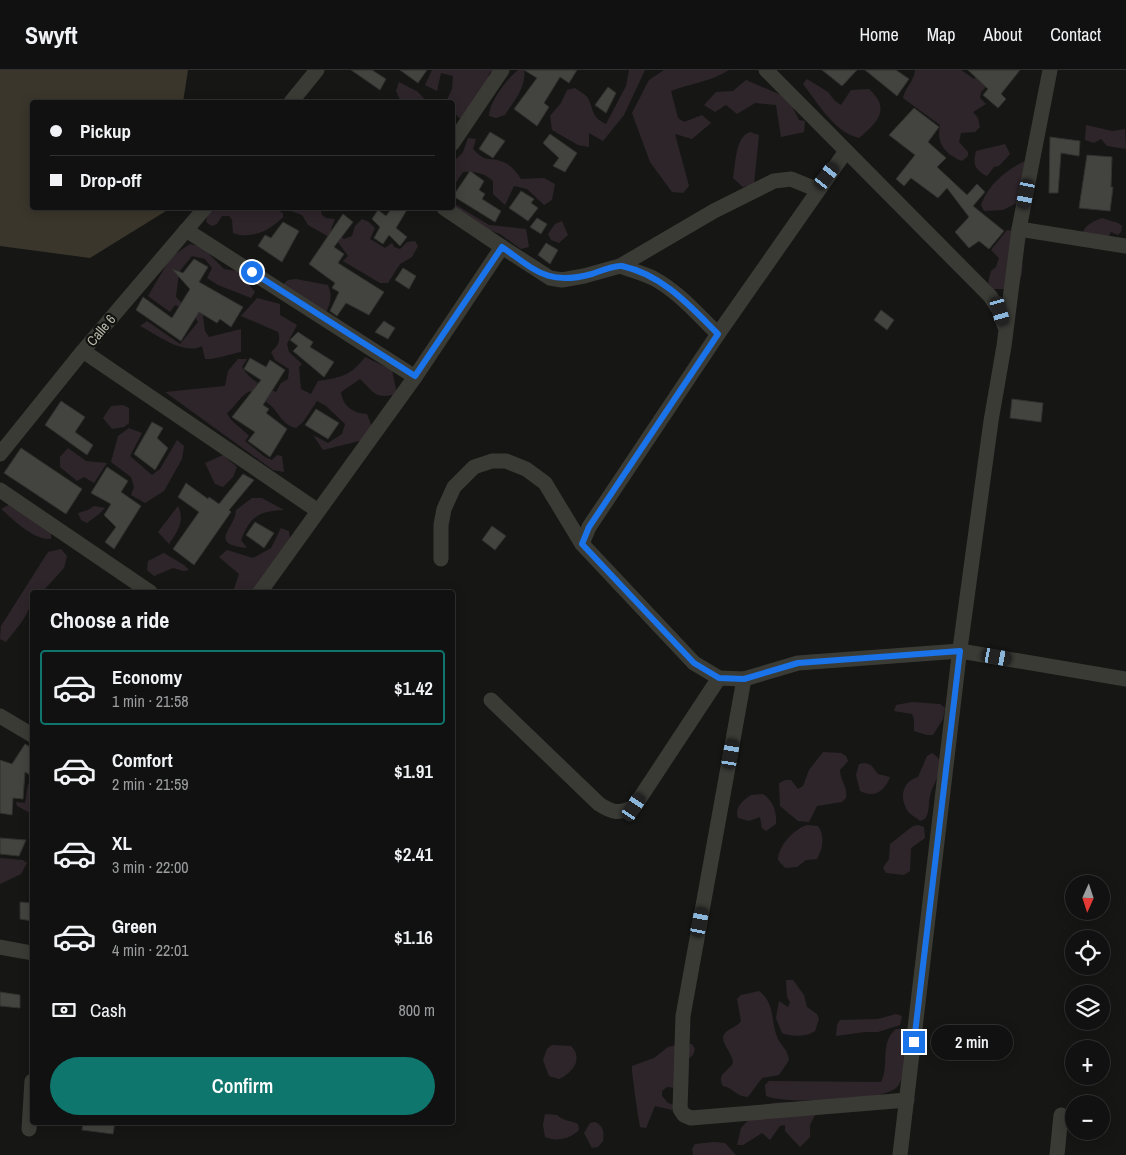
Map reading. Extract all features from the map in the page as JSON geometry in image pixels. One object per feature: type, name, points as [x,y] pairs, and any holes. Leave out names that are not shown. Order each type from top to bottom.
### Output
[{"type":"street","points":[[293,100],[317,70]]},
{"type":"street","points":[[455,140],[502,70]]},
{"type":"street","points":[[766,70],[990,296],[1000,311],[1005,329]]},
{"type":"street","points":[[900,1155],[960,651],[991,421],[1004,346],[1019,229],[1050,70]]},
{"type":"street","points":[[582,544],[589,527],[718,334],[846,150]]},
{"type":"street","points":[[447,210],[550,278],[562,280],[620,266],[714,211],[774,181],[791,179],[818,190]]},
{"type":"street","name":"Calle 6","points":[[0,454],[83,351],[203,210]]},
{"type":"street","points":[[1019,229],[1126,246]]},
{"type":"street","points":[[186,230],[415,376]]},
{"type":"street","points":[[261,590],[415,376],[502,247]]},
{"type":"street","points":[[620,266],[652,278],[670,289],[688,303],[718,334]]},
{"type":"street","points":[[83,351],[318,511]]},
{"type":"street","points":[[441,559],[441,525],[444,509],[454,487],[474,467],[492,461],[506,461],[526,469],[545,483],[582,544],[694,663],[719,678],[744,679],[798,663],[960,651],[1126,679]]},
{"type":"street","points":[[0,490],[147,590]]},
{"type":"street","points":[[491,700],[599,804],[612,812],[621,813],[634,807],[719,678]]},
{"type":"street","points":[[744,679],[683,1016],[680,1109],[684,1115],[691,1118],[907,1100]]},
{"type":"street","points":[[0,716],[30,734]]},
{"type":"street","points":[[0,947],[30,953]]},
{"type":"street","points":[[29,1129],[30,1113]]},
{"type":"street","points":[[1057,1155],[1061,1115]]},
{"type":"shaded area","points":[[0,70],[188,70],[183,100],[30,100],[30,210],[166,211],[90,258],[0,246]]},
{"type":"shaded area","points":[[432,70],[499,70],[489,73],[486,96],[469,119],[459,118],[455,113],[455,100],[447,100],[452,89],[453,76],[441,73],[437,91],[425,85]]},
{"type":"shaded area","points":[[518,70],[524,70],[524,76],[515,100],[505,115],[496,118],[489,116],[492,104],[499,91]]},
{"type":"shaded area","points":[[629,70],[645,70],[624,115],[603,141],[589,133],[589,147],[578,145],[552,130],[550,116],[561,103],[567,90],[575,88],[588,98],[595,116],[606,124],[626,86]]},
{"type":"shaded area","points":[[664,70],[729,70],[708,80],[671,91],[678,118],[684,122],[702,115],[711,123],[692,139],[675,134],[689,186],[683,193],[672,192],[650,162],[632,113],[649,80]]},
{"type":"shaded area","points":[[915,70],[961,70],[974,79],[984,70],[989,84],[981,92],[980,98],[986,104],[973,112],[978,118],[980,127],[975,132],[961,133],[959,142],[968,152],[968,156],[962,161],[951,155],[943,147],[939,137],[940,125],[903,98]]},
{"type":"shaded area","points":[[807,79],[828,92],[841,105],[851,90],[869,89],[876,96],[881,109],[876,121],[859,138],[850,135],[827,116],[803,84]]},
{"type":"shaded area","points":[[746,80],[788,98],[799,120],[805,121],[804,132],[781,137],[776,105],[755,103],[737,114],[726,105],[715,112],[704,105],[716,92],[733,91]]},
{"type":"shaded area","points":[[399,82],[418,92],[425,100],[400,100],[396,91]]},
{"type":"shaded area","points":[[1086,125],[1112,131],[1125,129],[1126,149],[1107,146],[1101,139],[1094,143],[1085,140]]},
{"type":"shaded area","points":[[750,132],[759,135],[754,184],[743,187],[733,178],[741,139]]},
{"type":"shaded area","points":[[468,138],[476,139],[473,149],[481,157],[506,163],[521,179],[544,178],[555,184],[552,200],[544,205],[527,189],[514,186],[505,205],[493,194],[493,181],[483,174],[475,172],[463,172],[455,184],[455,160],[463,152]]},
{"type":"shaded area","points":[[1005,144],[1010,154],[999,166],[994,167],[987,176],[979,171],[975,163],[976,151]]},
{"type":"shaded area","points":[[1025,161],[1021,201],[1003,210],[984,211],[981,205],[988,191],[998,179]]},
{"type":"shaded area","points":[[455,204],[489,225],[526,229],[529,247],[521,249],[500,234],[450,216],[451,210],[455,210]]},
{"type":"shaded area","points":[[211,210],[278,210],[283,213],[283,217],[267,230],[254,234],[240,235],[233,233],[232,220],[229,216],[222,216],[217,224],[212,226],[206,222]]},
{"type":"shaded area","points":[[288,210],[321,210],[322,215],[326,218],[335,219],[331,229],[344,239],[352,236],[355,226],[362,219],[369,222],[375,228],[370,239],[385,248],[392,243],[394,247],[400,249],[407,242],[415,241],[418,246],[412,257],[400,264],[388,283],[380,283],[343,261],[348,256],[338,242],[308,225],[302,215]]},
{"type":"shaded area","points":[[1102,218],[1118,223],[1122,226],[1121,232],[1118,235],[1111,232],[1107,240],[1082,236],[1086,227]]},
{"type":"shaded area","points":[[562,221],[568,235],[559,243],[551,240],[548,234],[555,224]]},
{"type":"shaded area","points":[[1007,230],[1013,231],[1018,246],[1022,260],[1022,275],[1015,289],[993,289],[988,283],[991,271],[996,267],[999,258],[991,250]]},
{"type":"shaded area","points":[[190,244],[202,247],[224,269],[237,271],[255,292],[251,298],[218,285],[207,278],[212,268],[205,259],[192,256],[179,272],[176,297],[182,303],[202,309],[205,331],[209,337],[241,329],[241,352],[205,359],[202,346],[187,348],[179,346],[140,326],[147,321],[180,344],[198,322],[192,312],[175,305],[170,312],[148,296],[171,257]]},
{"type":"shaded area","points":[[296,279],[328,285],[330,300],[325,315],[280,287],[288,280]]},
{"type":"shaded area","points":[[257,298],[280,304],[280,315],[297,325],[287,344],[289,352],[302,364],[299,367],[301,389],[311,394],[318,381],[332,379],[350,372],[365,357],[392,370],[397,394],[384,396],[376,394],[360,379],[341,392],[344,402],[349,408],[353,411],[367,414],[372,427],[367,439],[323,450],[313,435],[328,443],[342,434],[345,424],[326,406],[317,401],[303,422],[296,428],[287,424],[268,403],[250,391],[227,413],[234,423],[249,436],[245,441],[265,457],[272,460],[277,455],[282,456],[284,472],[273,470],[165,392],[225,386],[228,371],[238,359],[247,359],[242,367],[248,375],[261,385],[276,392],[281,383],[288,379],[289,369],[275,360],[271,352],[278,343],[278,332],[241,316]]},
{"type":"shaded area","points":[[123,405],[129,408],[129,423],[124,427],[112,429],[103,418],[111,406]]},
{"type":"shaded area","points":[[129,428],[142,433],[130,456],[152,475],[160,469],[177,440],[184,446],[182,459],[164,491],[145,503],[131,495],[134,487],[131,477],[111,462],[118,436]]},
{"type":"shaded area","points":[[68,448],[86,461],[107,463],[94,483],[84,477],[77,481],[60,467],[60,457]]},
{"type":"shaded area","points":[[223,455],[237,467],[233,477],[223,487],[215,484],[205,463]]},
{"type":"shaded area","points":[[252,498],[262,498],[284,510],[261,514],[252,521],[241,540],[247,548],[228,543],[226,534],[235,517],[236,510]]},
{"type":"shaded area","points":[[10,504],[51,532],[51,539],[31,533],[1,509]]},
{"type":"shaded area","points":[[94,506],[105,508],[87,523],[81,520],[78,513]]},
{"type":"shaded area","points":[[178,506],[181,521],[178,530],[169,544],[158,532]]},
{"type":"shaded area","points":[[281,528],[289,531],[291,548],[271,590],[234,590],[239,574],[219,557],[227,550],[253,558],[271,548]]},
{"type":"shaded area","points":[[61,549],[67,556],[64,568],[44,590],[30,590],[30,607],[24,619],[6,642],[0,639],[1,626],[48,552]]},
{"type":"shaded area","points":[[164,553],[189,570],[183,571],[173,568],[154,576],[147,570],[148,561]]},
{"type":"shaded area","points":[[912,702],[940,704],[945,708],[943,719],[933,735],[914,731],[912,714],[894,711],[896,705]]},
{"type":"shaded area","points":[[823,752],[841,753],[846,756],[848,761],[840,770],[846,790],[846,798],[842,802],[817,806],[809,822],[798,821],[780,806],[779,783],[791,780],[798,789],[803,786],[809,770]]},
{"type":"shaded area","points":[[932,753],[940,762],[939,773],[930,796],[927,816],[920,821],[907,810],[903,795],[906,786],[918,777],[927,756]]},
{"type":"shaded area","points":[[859,764],[871,765],[878,774],[890,777],[885,786],[875,794],[860,791],[856,775]]},
{"type":"shaded area","points":[[28,784],[30,785],[30,813],[17,806],[16,802],[25,803]]},
{"type":"shaded area","points":[[763,794],[772,803],[776,816],[776,824],[766,831],[762,828],[760,817],[749,821],[738,818],[737,814],[738,808],[745,799],[751,795]]},
{"type":"shaded area","points":[[807,825],[818,826],[822,834],[821,851],[817,859],[806,860],[797,867],[785,868],[778,860],[781,849],[792,834]]},
{"type":"shaded area","points":[[913,826],[924,827],[925,838],[911,848],[910,871],[904,875],[886,873],[883,868],[889,859],[890,844]]},
{"type":"shaded area","points":[[0,858],[23,860],[27,863],[21,874],[0,884]]},
{"type":"shaded area","points":[[786,980],[793,980],[804,995],[807,1007],[817,1014],[819,1019],[815,1031],[799,1036],[782,1033],[776,1018],[779,1001],[788,1007],[790,1002],[787,997]]},
{"type":"shaded area","points":[[759,991],[768,1002],[778,1039],[789,1060],[779,1075],[762,1078],[748,1097],[744,1097],[723,1086],[721,1082],[722,1076],[733,1063],[723,1036],[741,1021],[737,999],[741,995]]},
{"type":"shaded area","points":[[896,1014],[902,1016],[900,1025],[878,1032],[836,1036],[837,1025],[840,1020],[878,1019]]},
{"type":"shaded area","points":[[896,1029],[902,1029],[904,1034],[904,1069],[897,1087],[888,1092],[854,1099],[811,1101],[776,1099],[766,1096],[765,1085],[769,1081],[881,1082],[885,1069],[886,1047]]},
{"type":"shaded area","points":[[692,1044],[695,1049],[693,1055],[688,1059],[678,1088],[667,1087],[662,1091],[662,1096],[668,1103],[674,1105],[672,1110],[655,1106],[646,1128],[640,1127],[632,1066],[654,1058],[668,1047]]},
{"type":"shaded area","points":[[552,1045],[571,1046],[575,1051],[575,1065],[559,1079],[549,1076],[543,1060],[547,1049]]},
{"type":"shaded area","points":[[805,1101],[810,1104],[815,1115],[810,1125],[810,1137],[800,1147],[785,1131],[785,1125],[780,1126],[770,1140],[762,1133],[743,1145],[737,1145],[741,1128],[753,1115],[773,1103]]},
{"type":"shaded area","points":[[545,1114],[557,1115],[562,1119],[578,1124],[579,1130],[563,1139],[549,1139],[545,1137],[543,1125]]},
{"type":"shaded area","points":[[595,1122],[603,1130],[603,1141],[598,1147],[592,1148],[584,1133],[590,1123]]},
{"type":"shaded area","points":[[725,1143],[736,1155],[693,1155],[692,1149],[695,1144]]},
{"type":"building","points":[[351,70],[372,70],[386,79],[380,90]]},
{"type":"building","points":[[400,70],[427,70],[418,83]]},
{"type":"building","points":[[524,70],[577,70],[569,83],[560,77],[544,103],[549,107],[537,126],[514,109],[537,78]]},
{"type":"building","points":[[822,70],[857,70],[842,86]]},
{"type":"building","points":[[865,70],[896,70],[909,79],[897,96]]},
{"type":"building","points":[[968,70],[1020,70],[1001,94],[1006,99],[998,108],[983,95],[988,89]]},
{"type":"building","points":[[608,87],[616,93],[606,113],[595,105]]},
{"type":"building","points":[[914,108],[939,127],[928,142],[946,158],[937,167],[967,195],[977,184],[985,192],[973,206],[1004,231],[989,249],[979,241],[969,248],[955,232],[969,217],[947,188],[938,198],[911,178],[904,186],[896,179],[915,155],[889,135]]},
{"type":"building","points":[[490,132],[505,141],[493,158],[479,149]]},
{"type":"building","points":[[550,134],[577,153],[565,172],[553,166],[559,158],[543,143]]},
{"type":"building","points":[[1050,137],[1080,141],[1079,156],[1061,153],[1058,193],[1049,193]]},
{"type":"building","points":[[1087,155],[1112,157],[1111,187],[1113,187],[1110,211],[1079,208]]},
{"type":"building","points":[[470,171],[484,181],[479,190],[485,194],[482,199],[501,211],[495,222],[455,197],[455,193]]},
{"type":"building","points":[[521,191],[534,199],[531,203],[538,208],[528,221],[509,208]]},
{"type":"building","points":[[378,210],[386,216],[390,210],[407,210],[396,228],[407,237],[400,246],[389,235],[383,244],[374,238],[380,227],[372,219]]},
{"type":"building","points":[[343,214],[353,222],[334,247],[344,254],[338,263],[384,292],[369,315],[346,303],[337,316],[330,311],[339,292],[332,288],[335,283],[309,264]]},
{"type":"building","points":[[537,218],[547,224],[541,234],[530,227]]},
{"type":"building","points":[[283,222],[299,231],[282,262],[258,246],[265,235],[271,238]]},
{"type":"building","points":[[546,243],[558,250],[550,264],[538,255]]},
{"type":"building","points":[[194,259],[208,267],[199,282],[243,307],[231,327],[220,319],[217,323],[199,312],[181,341],[136,310],[143,297],[172,318],[190,289],[172,269],[183,273]]},
{"type":"building","points":[[403,268],[416,276],[409,289],[395,280]]},
{"type":"building","points":[[881,310],[894,320],[887,330],[874,320]]},
{"type":"building","points":[[384,321],[395,328],[388,339],[375,332]]},
{"type":"building","points":[[298,332],[313,342],[310,347],[334,362],[324,377],[293,351],[298,346],[290,340]]},
{"type":"building","points":[[250,358],[266,367],[270,360],[285,370],[263,405],[269,409],[266,413],[287,429],[270,457],[248,441],[255,432],[232,417],[261,380],[244,369]]},
{"type":"building","points":[[1012,399],[1043,403],[1041,422],[1010,418]]},
{"type":"building","points":[[61,401],[85,417],[75,432],[93,445],[87,455],[45,425]]},
{"type":"building","points":[[316,409],[339,423],[328,439],[305,425]]},
{"type":"building","points":[[152,422],[163,428],[157,438],[168,448],[155,470],[134,454]]},
{"type":"building","points":[[21,448],[82,489],[66,514],[4,473]]},
{"type":"building","points":[[107,467],[128,481],[121,492],[141,506],[114,549],[105,542],[116,527],[104,515],[111,504],[91,493]]},
{"type":"building","points":[[243,474],[254,480],[229,510],[231,512],[194,565],[173,549],[199,512],[178,497],[186,483],[208,499],[209,497],[219,504]]},
{"type":"building","points":[[255,522],[274,533],[264,548],[246,535]]},
{"type":"building","points":[[492,526],[506,536],[495,550],[482,540]]},
{"type":"building","points":[[25,744],[30,747],[30,775],[25,772],[23,799],[13,798],[12,815],[0,813],[0,760],[12,764]]},
{"type":"building","points":[[0,838],[26,840],[19,856],[0,854]]},
{"type":"building","points":[[20,902],[30,903],[30,921],[20,919]]},
{"type":"building","points":[[0,992],[20,995],[20,1008],[0,1006]]},
{"type":"building","points":[[83,1125],[114,1125],[113,1134],[82,1130]]},
{"type":"route","points":[[252,272],[415,376],[502,247],[550,278],[562,280],[620,266],[652,278],[688,303],[718,334],[589,527],[582,544],[694,663],[719,678],[744,679],[798,663],[960,651],[914,1042]]}]
